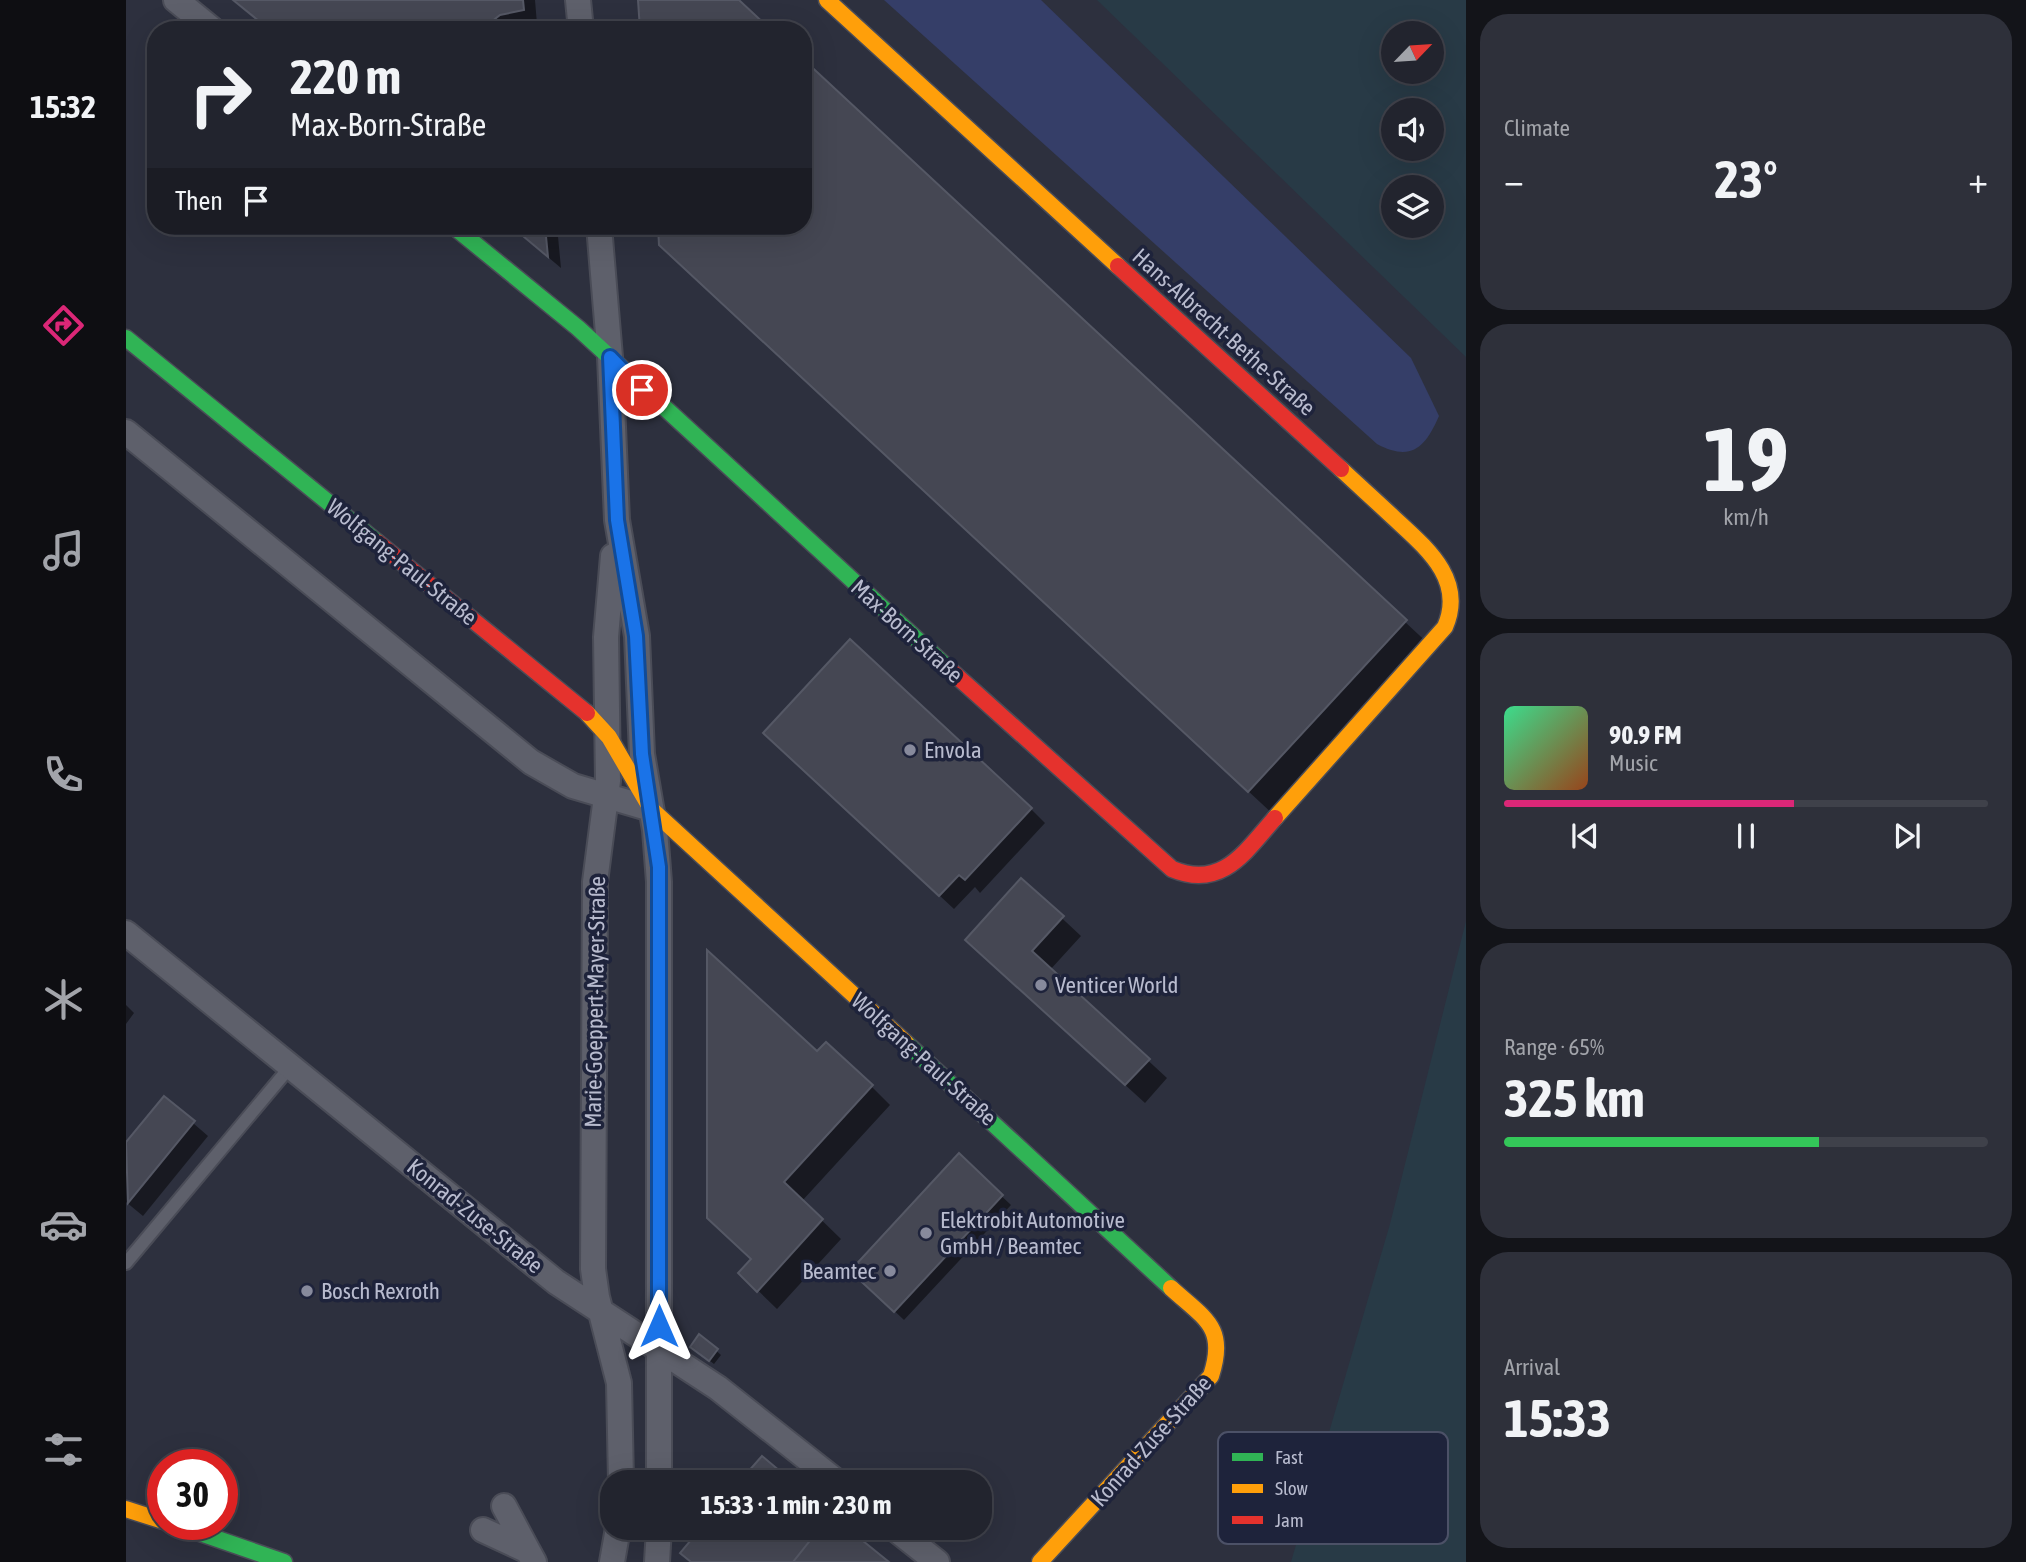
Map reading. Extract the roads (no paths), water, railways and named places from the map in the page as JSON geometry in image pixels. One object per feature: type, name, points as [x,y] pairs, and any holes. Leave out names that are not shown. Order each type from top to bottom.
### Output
[{"type":"street","points":[[176,0],[202,21]]},
{"type":"street","points":[[578,0],[580,21]]},
{"type":"street","name":"Hans-Albrecht-Bethe-Straße","points":[[827,0],[1443,566],[1452,595],[1450,620],[1357,727]]},
{"type":"street","name":"Max-Born-Straße","points":[[464,235],[610,357],[642,390],[1161,862],[1178,873],[1194,878],[1212,877],[1235,863],[1357,727]]},
{"type":"street","name":"Marie-Goeppert-Mayer-Straße","points":[[600,235],[610,357],[617,520],[636,636],[639,727],[659,882],[659,1470]]},
{"type":"street","name":"Wolfgang-Paul-Straße","points":[[126,338],[580,706],[609,737],[651,809],[1197,1309]]},
{"type":"street","name":"Wolfgang-Paul-Straße","points":[[126,432],[531,762],[561,781],[651,809]]},
{"type":"street","name":"Marie-Goeppert-Mayer-Straße","points":[[617,520],[606,637],[609,737],[606,796],[598,839],[595,895],[593,1269],[600,1313],[619,1383],[621,1470]]},
{"type":"street","name":"Konrad-Zuse-Straße","points":[[126,933],[556,1282],[718,1388],[822,1470]]},
{"type":"street","name":"Konrad-Zuse-Straße","points":[[1040,1562],[1216,1368],[1218,1342],[1211,1324],[1197,1309]]},
{"type":"street","points":[[504,1506],[531,1556]]},
{"type":"street","points":[[126,1509],[147,1516]]},
{"type":"street","points":[[483,1530],[531,1556]]},
{"type":"street","points":[[220,1540],[284,1562]]},
{"type":"street","points":[[612,1562],[616,1540]]},
{"type":"street","points":[[657,1562],[658,1540]]},
{"type":"street","points":[[909,1540],[937,1562]]},
{"type":"lane","points":[[126,1263],[290,1067]]},
{"type":"water","points":[[884,0],[1041,0],[1411,358],[1439,416],[1422,444],[1416,449],[1399,452],[1377,444]]},
{"type":"place","name":"Envola","points":[[910,750]]},
{"type":"place","name":"Venticer World","points":[[1041,985]]},
{"type":"place","name":"Elektrobit Automotive GmbH / Beamtec","points":[[926,1233]]},
{"type":"place","name":"Beamtec","points":[[890,1271]]},
{"type":"place","name":"Bosch Rexroth","points":[[307,1291]]}]
